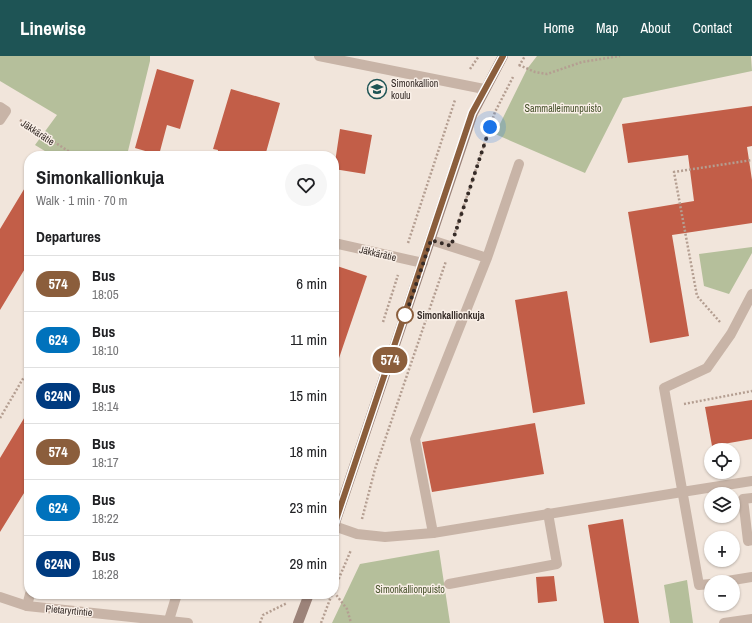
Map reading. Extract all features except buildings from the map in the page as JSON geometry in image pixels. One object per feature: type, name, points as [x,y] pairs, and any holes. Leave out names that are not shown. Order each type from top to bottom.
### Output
[{"type":"main road","points":[[339,511],[431,240],[472,113],[503,56]]},
{"type":"main road","points":[[298,623],[307,599]]},
{"type":"street","points":[[319,56],[484,89]]},
{"type":"street","points":[[0,120],[3,109]]},
{"type":"street","points":[[433,533],[414,439],[487,258],[519,164]]},
{"type":"street","points":[[431,240],[487,258]]},
{"type":"street","name":"Jäkkärätie","points":[[339,244],[423,263]]},
{"type":"street","points":[[704,585],[699,585],[664,388],[707,368],[730,334],[752,294]]},
{"type":"street","points":[[339,528],[357,534],[385,537],[433,533],[548,513],[752,481]]},
{"type":"street","points":[[752,498],[743,499],[748,541],[752,540]]},
{"type":"street","points":[[449,584],[557,564],[548,513]]},
{"type":"street","points":[[740,580],[752,578]]},
{"type":"street","name":"Pietaryrtintie","points":[[0,597],[27,606],[147,620],[169,620],[188,623]]},
{"type":"street","points":[[27,606],[29,599]]},
{"type":"street","points":[[169,620],[175,599]]},
{"type":"street","points":[[724,623],[752,618]]},
{"type":"path","points":[[339,578],[357,534],[375,469],[495,112],[525,56]]},
{"type":"path","points":[[519,66],[535,72],[547,74],[582,62],[620,56]]},
{"type":"path","name":"Jäkkärätie","points":[[3,109],[68,151]]},
{"type":"path","points":[[730,334],[697,296],[674,172],[752,160]]},
{"type":"path","points":[[0,418],[24,377]]},
{"type":"path","points":[[668,408],[752,391]]},
{"type":"path","points":[[260,623],[263,615],[286,605],[289,599]]},
{"type":"path","points":[[321,623],[330,599]]},
{"type":"path","points":[[339,599],[347,608],[351,623]]},
{"type":"green space","points":[[0,56],[150,56],[128,151],[45,151],[35,145],[57,115],[0,81]]},
{"type":"green space","name":"Sammalleimunpuisto","points":[[537,56],[751,56],[752,71],[623,98],[585,173],[495,134],[527,69]]},
{"type":"green space","points":[[752,247],[752,253],[729,294],[704,286],[699,254]]},
{"type":"green space","name":"Simonkallionpuisto","points":[[439,550],[450,623],[332,623],[360,564]]},
{"type":"green space","points":[[687,580],[693,623],[670,623],[664,585]]},
{"type":"bus line","name":"574","points":[[339,511],[431,240],[472,113],[503,56]]},
{"type":"place","name":"Simonkallion koulu","points":[[377,89]]},
{"type":"place","name":"Simonkallionkuja","points":[[405,315]]},
{"type":"route","points":[[405,315],[404,320],[431,240],[451,246],[490,127]]}]
